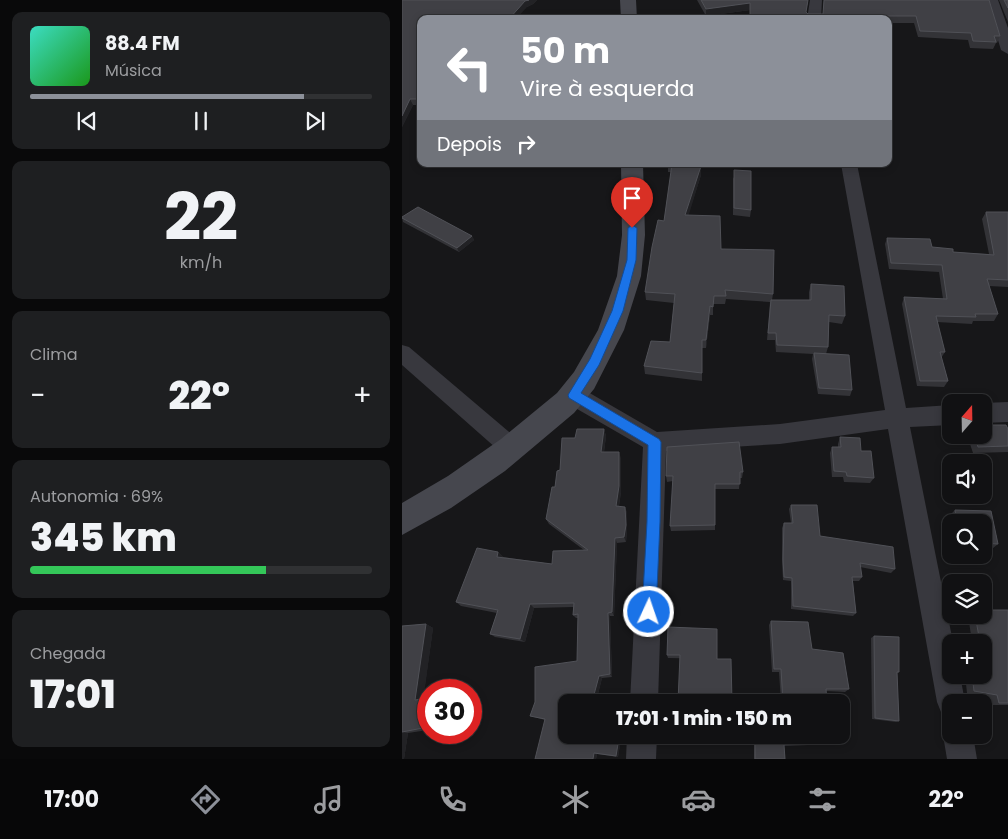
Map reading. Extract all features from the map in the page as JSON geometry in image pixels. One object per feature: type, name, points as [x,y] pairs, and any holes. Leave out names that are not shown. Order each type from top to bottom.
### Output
[{"type":"street","points":[[628,0],[629,15]]},
{"type":"street","points":[[814,15],[816,0]]},
{"type":"street","points":[[992,0],[1008,50]]},
{"type":"street","points":[[402,520],[445,496],[513,449],[573,395],[595,362],[611,329],[624,292],[632,260],[632,167]]},
{"type":"street","points":[[850,167],[896,418],[950,694]]},
{"type":"street","points":[[402,353],[513,449]]},
{"type":"street","points":[[573,395],[654,442],[780,434],[896,418],[942,415]]},
{"type":"street","points":[[992,413],[1008,412]]},
{"type":"street","points":[[644,694],[653,531],[654,442]]},
{"type":"street","points":[[641,759],[642,744]]},
{"type":"street","points":[[960,744],[962,759]]},
{"type":"building","points":[[402,0],[529,0],[525,1],[513,15],[417,15],[417,99],[410,99],[402,116]]},
{"type":"building","points":[[701,0],[808,0],[806,12],[808,14],[823,14],[824,0],[989,0],[1000,36],[994,36],[996,42],[973,41],[971,33],[920,31],[916,16],[750,15],[750,3],[706,9]]},
{"type":"building","points":[[1004,0],[1008,0],[1008,8]]},
{"type":"building","points":[[672,167],[701,167],[685,215],[720,216],[721,249],[774,250],[773,294],[725,290],[726,296],[714,296],[713,307],[710,306],[706,340],[702,340],[702,373],[644,366],[651,341],[670,342],[675,294],[645,292],[658,220],[664,221]]},
{"type":"building","points":[[734,170],[751,171],[751,210],[734,208]]},
{"type":"building","points":[[418,207],[472,236],[457,248],[402,218]]},
{"type":"building","points":[[986,212],[1008,212],[1008,280],[987,279],[998,314],[975,314],[976,317],[936,316],[945,352],[940,352],[948,381],[920,381],[904,297],[947,299],[942,265],[891,263],[887,238],[930,239],[932,247],[953,249],[953,252],[994,255]]},
{"type":"building","points":[[811,284],[844,286],[845,316],[829,315],[828,347],[777,345],[776,333],[768,333],[771,300],[811,300]]},
{"type":"building","points":[[814,353],[849,355],[852,390],[819,388]]},
{"type":"building","points":[[992,425],[1006,425],[1008,429],[1008,446],[978,447],[977,444],[992,444]]},
{"type":"building","points":[[577,429],[604,429],[601,452],[619,452],[619,486],[616,506],[625,507],[626,525],[624,537],[615,538],[612,612],[608,613],[610,674],[599,676],[594,694],[558,694],[558,744],[618,744],[616,756],[594,753],[593,759],[535,759],[545,719],[530,716],[535,702],[535,667],[577,661],[578,614],[573,615],[574,603],[530,604],[520,639],[490,634],[498,610],[456,602],[477,548],[498,552],[497,557],[552,564],[553,551],[588,550],[546,519],[552,487],[555,487],[557,471],[560,470],[562,438],[575,438]]},
{"type":"building","points":[[840,437],[860,438],[861,451],[871,451],[874,478],[847,476],[846,472],[834,471],[832,447],[841,447]]},
{"type":"building","points":[[739,442],[743,472],[740,472],[740,484],[715,484],[715,525],[670,526],[673,476],[666,476],[667,447]]},
{"type":"building","points":[[791,505],[817,505],[820,536],[893,547],[895,569],[860,563],[862,577],[852,577],[856,613],[793,606],[792,578],[784,577],[783,559],[784,523],[793,523]]},
{"type":"building","points":[[955,510],[991,511],[992,514],[956,514]]},
{"type":"building","points":[[992,516],[998,544],[992,544]]},
{"type":"building","points":[[992,610],[1008,610],[1008,703],[999,703],[997,695],[974,691],[973,684],[992,684],[992,634],[979,634],[977,624],[992,624]]},
{"type":"building","points":[[771,621],[808,622],[812,649],[843,653],[849,689],[826,689],[826,694],[783,694],[781,669],[774,669]]},
{"type":"building","points":[[426,624],[415,700],[417,700],[417,729],[402,732],[402,626]]},
{"type":"building","points":[[668,627],[717,629],[717,659],[731,659],[732,694],[678,694],[680,655],[667,655]]},
{"type":"building","points":[[874,636],[899,637],[899,672],[897,672],[899,721],[875,718]]},
{"type":"building","points":[[755,744],[832,744],[784,745],[785,759],[755,759]]},
{"type":"route","points":[[632,228],[632,260],[624,292],[611,329],[595,362],[573,395],[654,442],[649,612]]}]
